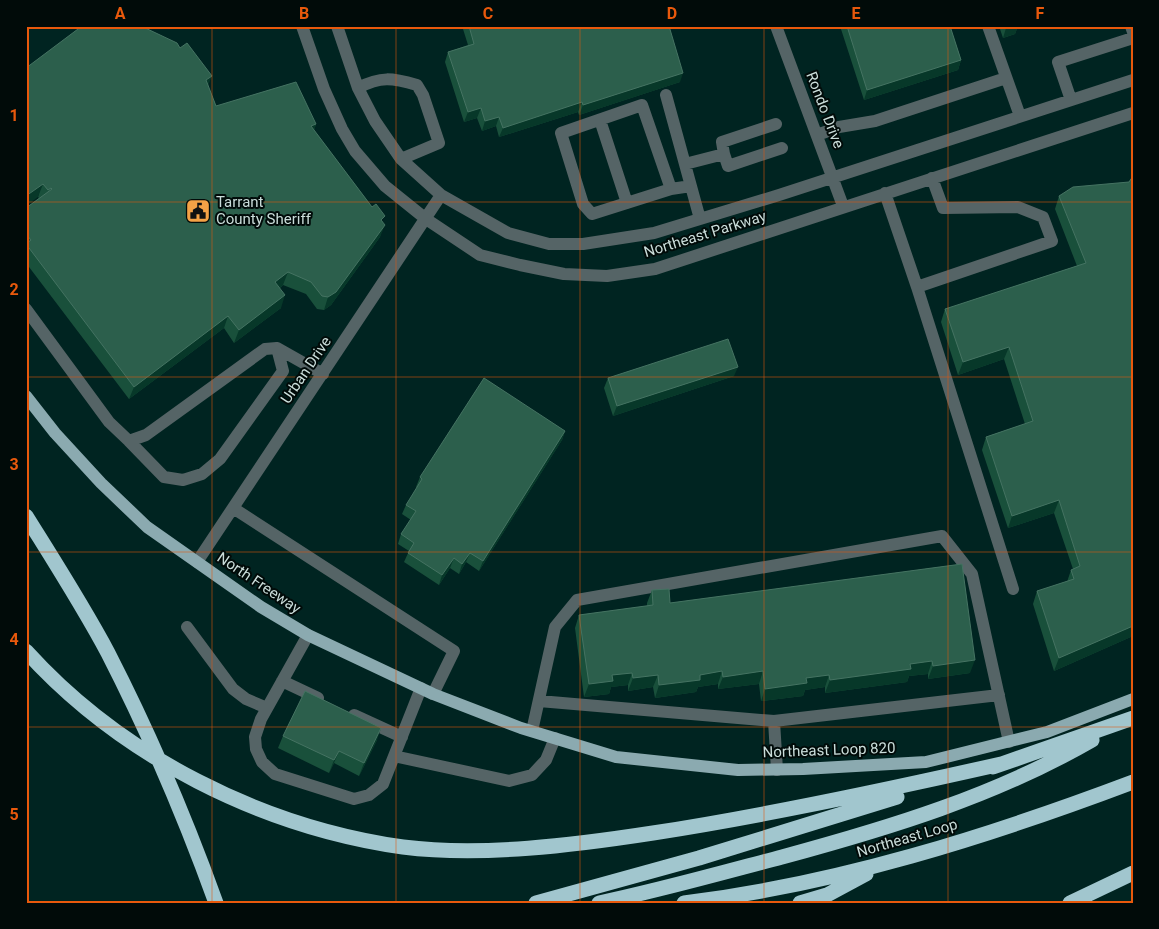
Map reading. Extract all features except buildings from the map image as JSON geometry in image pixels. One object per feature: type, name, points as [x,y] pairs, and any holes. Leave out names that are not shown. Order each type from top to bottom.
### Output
[{"type":"highway","points":[[26,516],[107,651],[140,717],[196,848],[216,903]]},
{"type":"highway","points":[[26,651],[49,676],[93,715],[201,784],[293,821],[404,847],[451,850],[523,848],[606,840],[698,826],[863,795],[1001,764]]},
{"type":"highway","points":[[536,903],[699,858],[1001,764],[1133,718]]},
{"type":"highway","points":[[599,903],[655,891],[786,856],[886,828],[959,803],[1032,773],[1133,718]]},
{"type":"highway","name":"Northeast Loop","points":[[684,903],[791,885],[880,866],[1041,817],[1133,782]]},
{"type":"highway","points":[[800,903],[827,895],[880,866]]},
{"type":"highway","points":[[1070,903],[1133,875]]},
{"type":"highway","points":[[1090,903],[1133,875]]},
{"type":"main road","name":"North Freeway","points":[[26,396],[56,433],[102,483],[147,527],[261,607],[308,635],[421,688],[526,730]]},
{"type":"main road","name":"Northeast Loop 820","points":[[526,730],[616,757],[738,770],[777,770],[926,762],[1047,732],[1133,699]]},
{"type":"street","name":"Northeast Parkway","points":[[302,26],[324,89],[342,129],[355,150],[385,186],[426,219],[480,255],[564,274],[607,276],[655,269],[843,206],[1133,113]]},
{"type":"street","name":"Northeast Parkway","points":[[337,26],[358,88],[375,121],[401,159],[441,195],[508,233],[550,244],[583,244],[654,233],[834,178],[1133,80]]},
{"type":"street","name":"Rondo Drive","points":[[776,26],[843,206]]},
{"type":"street","points":[[988,26],[1020,116]]},
{"type":"street","points":[[1131,26],[1133,32]]},
{"type":"street","points":[[1071,100],[1058,62],[1133,38]]},
{"type":"street","points":[[817,135],[839,127],[875,122],[1006,78]]},
{"type":"street","points":[[358,88],[375,79],[396,79],[417,85],[423,95],[439,143],[401,159]]},
{"type":"street","points":[[666,95],[700,219]]},
{"type":"street","points":[[671,189],[642,106],[561,133],[583,204],[592,214],[671,189],[691,186]]},
{"type":"street","points":[[600,120],[627,203]]},
{"type":"street","points":[[776,124],[722,142],[724,154],[728,166],[782,148]]},
{"type":"street","points":[[685,164],[724,154]]},
{"type":"street","points":[[917,287],[1052,241],[1042,217],[1018,207],[943,208],[932,178]]},
{"type":"street","points":[[885,193],[1014,589]]},
{"type":"street","name":"Urban Drive","points":[[197,562],[441,195]]},
{"type":"street","points":[[26,309],[109,422],[164,477],[183,480],[202,474],[220,459],[283,371],[277,348]]},
{"type":"street","points":[[130,441],[146,435],[265,349],[277,348],[323,374]]},
{"type":"street","points":[[233,508],[454,651],[434,694]]},
{"type":"street","points":[[526,730],[539,701],[555,628],[577,600],[942,536],[972,574],[1009,742]]},
{"type":"street","points":[[187,627],[233,689],[246,699],[267,708]]},
{"type":"street","points":[[308,635],[267,708],[255,736],[256,749],[262,762],[274,774],[354,799],[369,794],[383,784],[421,688]]},
{"type":"street","points":[[282,681],[402,737]]},
{"type":"street","points":[[539,701],[774,721],[999,695]]},
{"type":"street","points":[[774,721],[777,770]]},
{"type":"street","points":[[394,756],[509,781],[532,775],[546,760],[555,738]]},
{"type":"place","name":"Tarrant County Sheriff","points":[[198,211]]}]
